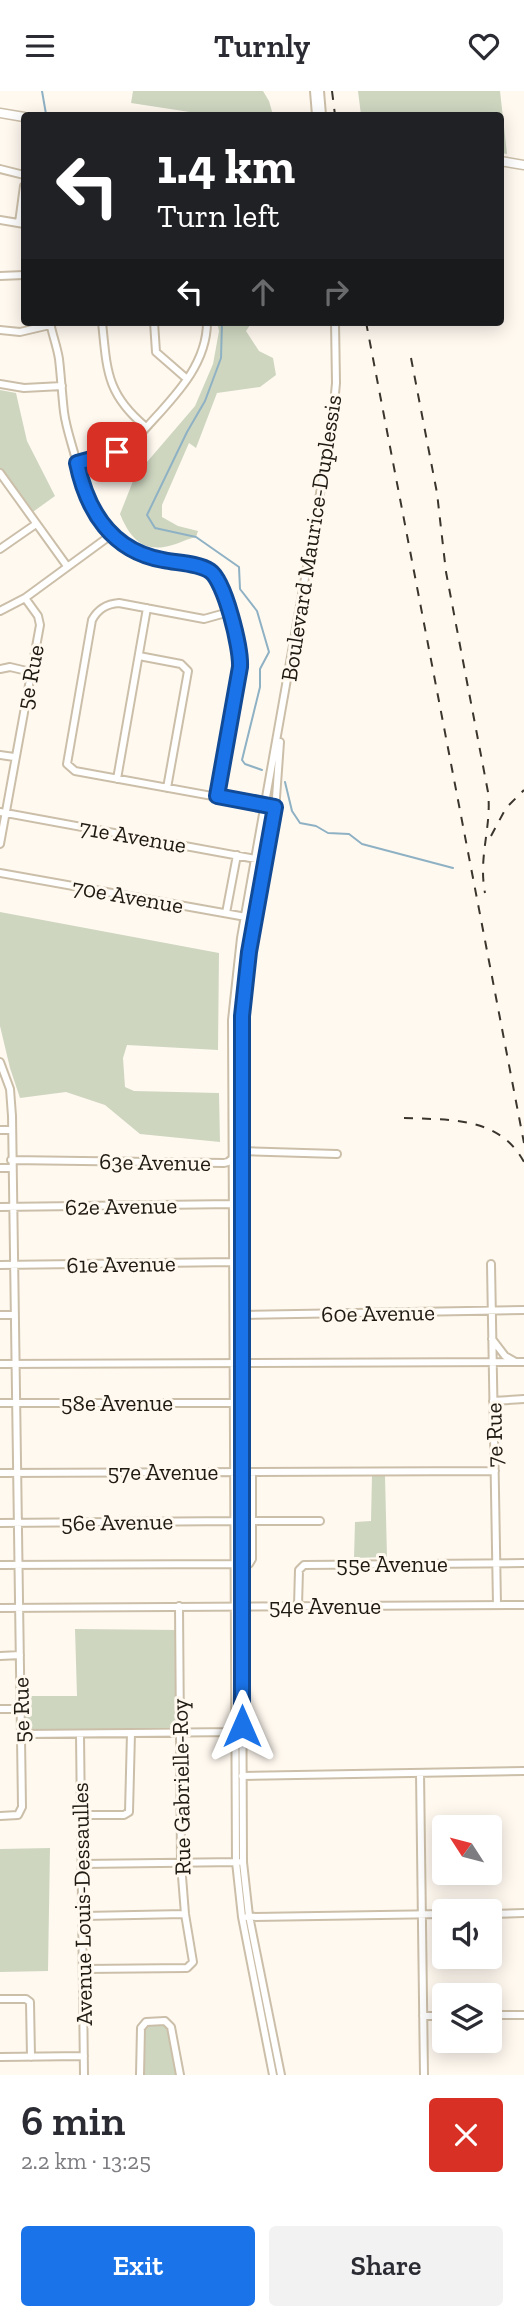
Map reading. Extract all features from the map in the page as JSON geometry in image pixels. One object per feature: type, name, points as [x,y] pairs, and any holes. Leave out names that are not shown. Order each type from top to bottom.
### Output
[{"type":"main road","points":[[0,113],[21,116]]},
{"type":"main road","points":[[504,162],[524,165]]},
{"type":"street","points":[[314,91],[316,112]]},
{"type":"street","points":[[320,91],[322,112]]},
{"type":"street","points":[[0,169],[21,174]]},
{"type":"street","points":[[0,220],[21,223]]},
{"type":"street","points":[[0,276],[21,275]]},
{"type":"street","points":[[0,330],[20,332],[42,326]]},
{"type":"street","points":[[51,326],[58,355],[64,413],[88,501],[95,515],[111,535],[128,547],[151,558],[211,571],[219,581],[238,643],[240,660],[217,796]]},
{"type":"street","points":[[102,326],[114,391],[132,415],[146,427]]},
{"type":"street","points":[[154,326],[156,352],[187,379]]},
{"type":"street","points":[[77,463],[126,448],[146,427],[187,379],[203,353],[206,326]]},
{"type":"street","name":"Boulevard Maurice-Duplessis","points":[[273,2075],[239,1862],[237,1362],[233,1315],[233,1001],[264,805],[334,414],[337,383],[335,326]]},
{"type":"street","points":[[0,384],[24,388],[62,386]]},
{"type":"street","points":[[0,473],[67,566]]},
{"type":"street","points":[[0,485],[7,480]]},
{"type":"street","points":[[0,549],[36,524]]},
{"type":"street","points":[[0,611],[25,598],[111,535]]},
{"type":"street","name":"5e Rue","points":[[0,844],[3,813],[40,622],[25,598]]},
{"type":"street","points":[[229,612],[204,619],[119,603],[102,607],[92,620],[67,759],[69,767],[75,771],[275,807]]},
{"type":"street","points":[[117,779],[147,608]]},
{"type":"street","points":[[139,656],[181,664],[188,671],[167,788]]},
{"type":"street","points":[[0,669],[10,667],[31,672]]},
{"type":"street","name":"Boulevard Maurice-Duplessis","points":[[238,1472],[234,1403],[243,1315],[243,1002],[275,807],[282,712]]},
{"type":"street","points":[[0,755],[15,757]]},
{"type":"street","name":"71e Avenue","points":[[3,813],[265,861]]},
{"type":"street","points":[[226,913],[237,855]]},
{"type":"street","name":"70e Avenue","points":[[0,873],[255,919]]},
{"type":"street","points":[[233,1001],[243,1002]]},
{"type":"street","name":"5e Rue","points":[[0,1062],[12,1131],[22,1734],[22,1807],[20,1813],[0,1816]]},
{"type":"street","points":[[0,1130],[12,1131]]},
{"type":"street","name":"63e Avenue","points":[[11,1160],[224,1163],[242,1151],[337,1154]]},
{"type":"street","points":[[0,1168],[11,1168]]},
{"type":"street","name":"62e Avenue","points":[[0,1207],[242,1205]]},
{"type":"street","name":"61e Avenue","points":[[0,1265],[243,1262]]},
{"type":"street","name":"7e Rue","points":[[491,1264],[497,1605]]},
{"type":"street","name":"60e Avenue","points":[[233,1315],[524,1310]]},
{"type":"street","points":[[0,1315],[15,1315]]},
{"type":"street","points":[[492,1339],[505,1356],[515,1361]]},
{"type":"street","points":[[0,1364],[524,1361]]},
{"type":"street","points":[[493,1401],[524,1399]]},
{"type":"street","name":"58e Avenue","points":[[0,1403],[234,1403]]},
{"type":"street","name":"57e Avenue","points":[[0,1473],[495,1471]]},
{"type":"street","points":[[0,1566],[249,1564],[252,1559],[252,1472]]},
{"type":"street","name":"56e Avenue","points":[[0,1523],[320,1521]]},
{"type":"street","name":"55e Avenue","points":[[298,1606],[299,1570],[304,1565],[524,1563]]},
{"type":"street","name":"54e Avenue","points":[[0,1608],[524,1605]]},
{"type":"street","name":"Rue Gabrielle-Roy","points":[[84,1969],[191,1967],[193,1962],[185,1914],[181,1864],[179,1607]]},
{"type":"street","points":[[0,1655],[20,1655]]},
{"type":"street","points":[[0,1709],[21,1709]]},
{"type":"street","points":[[22,1734],[238,1732]]},
{"type":"street","name":"Boulevard Maurice-Duplessis","points":[[238,1732],[242,1776],[239,1862]]},
{"type":"street","points":[[81,1815],[124,1815],[129,1812],[131,1733]]},
{"type":"street","name":"Avenue Louis-Dessaulles","points":[[80,1734],[85,2075]]},
{"type":"street","points":[[242,1776],[524,1771]]},
{"type":"street","points":[[420,1773],[424,2075]]},
{"type":"street","points":[[82,1864],[239,1862]]},
{"type":"street","points":[[502,1914],[524,1913]]},
{"type":"street","points":[[84,1916],[185,1914]]},
{"type":"street","points":[[246,1917],[432,1914]]},
{"type":"street","name":"Boulevard Maurice-Duplessis","points":[[246,1917],[281,2075]]},
{"type":"street","points":[[0,1999],[26,1999],[30,2002],[31,2057]]},
{"type":"street","points":[[502,2015],[524,2015]]},
{"type":"street","points":[[423,2016],[432,2016]]},
{"type":"street","points":[[140,2075],[141,2028],[146,2022],[165,2021],[171,2027],[180,2075]]},
{"type":"street","points":[[0,2057],[84,2056]]},
{"type":"green space","points":[[133,91],[263,91],[272,112],[190,112],[131,103]]},
{"type":"green space","points":[[358,91],[500,91],[502,112],[361,112]]},
{"type":"green space","points":[[504,127],[507,154],[504,154]]},
{"type":"green space","points":[[218,326],[249,326],[246,331],[259,351],[273,358],[276,375],[260,387],[217,393],[196,448],[189,443],[162,505],[162,517],[178,526],[198,531],[196,537],[168,546],[148,546],[131,534],[120,514],[135,476],[195,406],[213,364]]},
{"type":"green space","points":[[0,390],[16,393],[27,441],[55,496],[30,514],[0,473]]},
{"type":"green space","points":[[0,912],[219,953],[218,1050],[127,1045],[123,1058],[125,1087],[134,1091],[219,1093],[220,1142],[140,1134],[105,1105],[66,1092],[20,1098],[0,1026]]},
{"type":"green space","points":[[372,1475],[385,1476],[387,1557],[354,1558],[355,1522],[371,1521]]},
{"type":"green space","points":[[75,1629],[179,1630],[179,1732],[22,1734],[21,1696],[77,1696]]},
{"type":"green space","points":[[50,1848],[48,1971],[0,1972],[0,1849]]},
{"type":"green space","points":[[148,2026],[168,2028],[178,2075],[144,2075],[144,2029]]},
{"type":"waterway","points":[[42,91],[46,112]]},
{"type":"waterway","points":[[222,326],[221,358],[205,401],[147,515],[155,528],[196,537],[239,567],[240,589],[257,611],[269,652],[260,669],[260,687],[242,760],[245,764],[262,770]]},
{"type":"waterway","points":[[285,782],[292,811],[300,823],[316,826],[328,833],[349,834],[362,844],[453,868]]},
{"type":"railway","points":[[332,91],[335,112]]},
{"type":"railway","points":[[367,326],[524,1143]]},
{"type":"railway","points":[[411,358],[437,493],[446,572],[488,792],[483,867],[485,893]]},
{"type":"railway","points":[[491,836],[506,808],[524,790]]},
{"type":"railway","points":[[404,1118],[456,1121],[487,1128],[514,1147],[524,1162]]},
{"type":"route","points":[[117,452],[77,463],[82,487],[95,515],[111,535],[136,552],[151,558],[211,571],[219,581],[238,643],[240,667],[217,796],[275,807],[249,952],[242,1016],[242,1726]]}]
